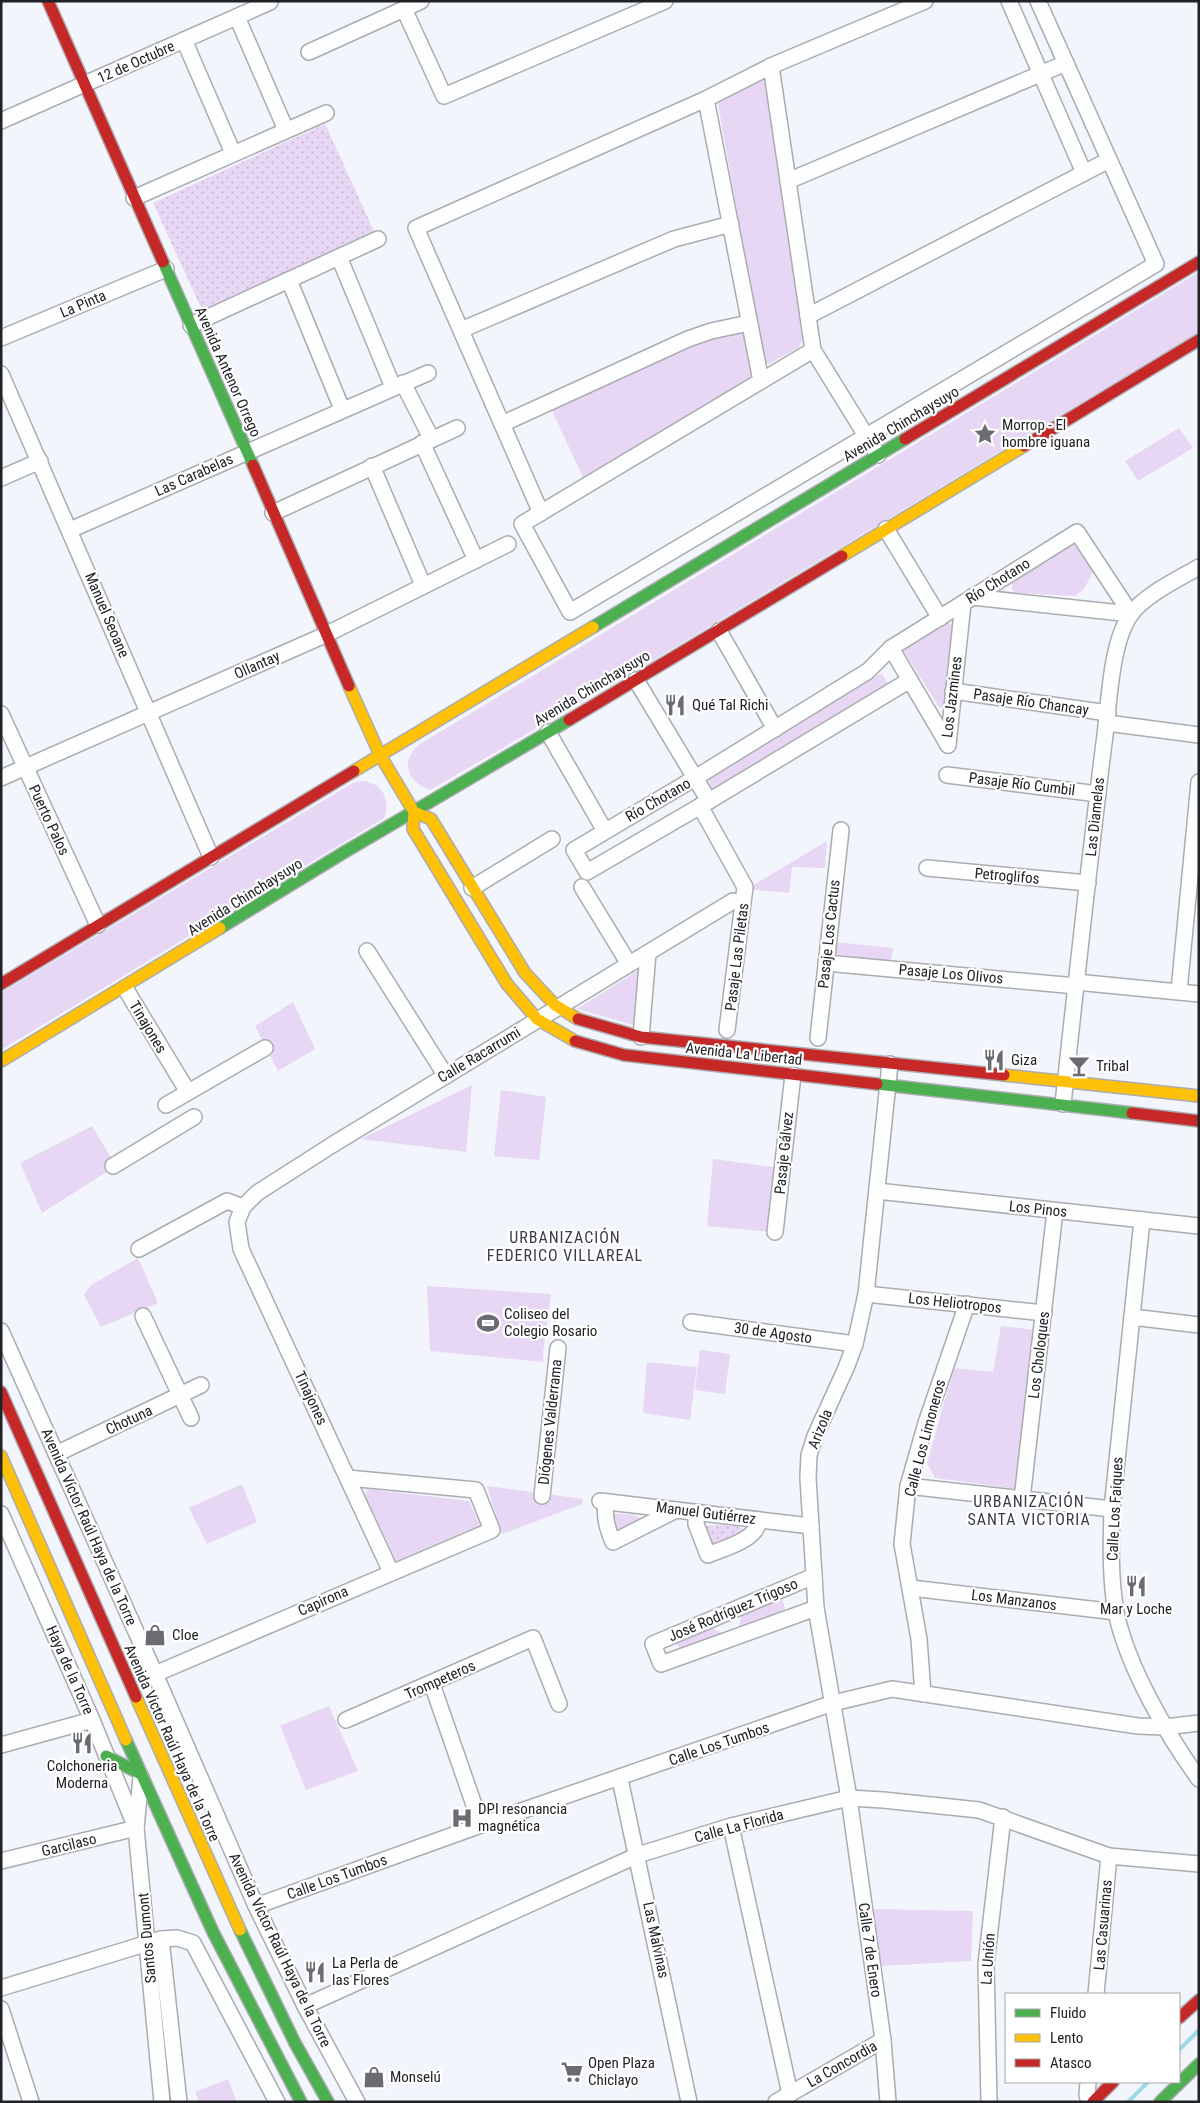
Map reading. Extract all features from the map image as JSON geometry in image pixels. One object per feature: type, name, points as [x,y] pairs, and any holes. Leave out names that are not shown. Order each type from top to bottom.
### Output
[{"type":"street","name":"Avenida Antenor Orrego","points":[[48,1],[247,451],[325,635],[380,755]]},
{"type":"street","points":[[310,52],[421,1]]},
{"type":"street","points":[[404,9],[444,96],[637,7],[664,1]]},
{"type":"street","points":[[541,513],[416,228],[706,99],[771,66],[925,1]]},
{"type":"street","points":[[1010,1],[1084,172]]},
{"type":"street","points":[[813,350],[522,524],[570,612],[1156,264],[1038,1]]},
{"type":"street","name":"12 de Octubre","points":[[1,121],[270,2]]},
{"type":"street","points":[[237,17],[286,130]]},
{"type":"street","points":[[184,40],[233,153]]},
{"type":"street","points":[[788,181],[1066,63]]},
{"type":"street","points":[[771,66],[813,350],[878,456]]},
{"type":"street","points":[[706,99],[761,381]]},
{"type":"street","points":[[134,198],[326,113]]},
{"type":"street","points":[[808,316],[1109,160]]},
{"type":"street","points":[[461,330],[674,239],[731,224]]},
{"type":"street","points":[[191,325],[378,239]]},
{"type":"street","points":[[339,257],[398,385],[427,440],[476,560]]},
{"type":"street","name":"Avenida Chinchaysuyo","points":[[1,984],[1199,262]]},
{"type":"street","name":"La Pinta","points":[[1,338],[166,269]]},
{"type":"street","points":[[289,280],[342,409]]},
{"type":"street","points":[[502,424],[688,339],[711,331],[749,323]]},
{"type":"street","name":"Avenida Chinchaysuyo","points":[[1,1061],[1199,340]]},
{"type":"street","name":"Las Carabelas","points":[[70,530],[342,409],[428,373]]},
{"type":"street","name":"Manuel Seoane","points":[[1,374],[212,857]]},
{"type":"street","points":[[273,513],[427,440],[457,428]]},
{"type":"street","points":[[1,478],[40,461]]},
{"type":"street","points":[[372,466],[423,585]]},
{"type":"street","points":[[886,529],[940,618]]},
{"type":"street","name":"Río Chotano","points":[[910,680],[587,872],[574,850],[868,671],[891,648],[1077,532],[1131,614]]},
{"type":"street","name":"Ollantay","points":[[1,778],[325,635],[508,544]]},
{"type":"street","name":"Las Diamelas","points":[[1063,1104],[1107,718],[1119,637],[1131,614],[1146,600],[1199,567]]},
{"type":"street","points":[[967,600],[1131,614]]},
{"type":"street","name":"Los Jazmines","points":[[891,648],[948,745],[953,691],[967,600]]},
{"type":"street","points":[[718,631],[778,727],[795,749]]},
{"type":"street","name":"Pasaje Las Piletas","points":[[636,680],[695,778],[704,804],[746,887],[727,1030]]},
{"type":"street","name":"Pasaje Río Chancay","points":[[953,691],[1199,735]]},
{"type":"street","name":"Puerto Palos","points":[[1,714],[98,925]]},
{"type":"street","points":[[548,732],[605,831]]},
{"type":"street","name":"Avenida La Libertad","points":[[380,755],[414,812],[430,819],[526,973],[559,1008],[572,1016],[641,1036],[683,1042],[1199,1096]]},
{"type":"street","name":"Pasaje Río Cumbil","points":[[947,775],[1098,794]]},
{"type":"street","points":[[1179,991],[1194,894],[1199,782]]},
{"type":"street","name":"Avenida La Libertad","points":[[414,812],[413,829],[507,984],[537,1020],[575,1041],[624,1055],[680,1063],[888,1084],[1199,1121]]},
{"type":"street","name":"Pasaje Los Cactus","points":[[818,1038],[841,830]]},
{"type":"street","points":[[472,888],[552,839]]},
{"type":"street","name":"Petroglifos","points":[[927,868],[1088,883]]},
{"type":"street","points":[[582,887],[629,964]]},
{"type":"street","name":"Calle Racarrumi","points":[[237,1222],[244,1207],[266,1188],[537,1020],[734,901]]},
{"type":"street","points":[[482,945],[500,934]]},
{"type":"street","points":[[367,951],[446,1076]]},
{"type":"street","points":[[641,1036],[648,953]]},
{"type":"street","name":"Pasaje Los Olivos","points":[[826,963],[1199,994]]},
{"type":"street","name":"Tinajones","points":[[125,988],[188,1092]]},
{"type":"street","points":[[680,1063],[683,1042]]},
{"type":"street","points":[[166,1105],[265,1048]]},
{"type":"street","name":"Arizola","points":[[849,1798],[816,1608],[808,1478],[809,1455],[815,1436],[855,1344],[866,1294],[890,1064]]},
{"type":"street","name":"Pasaje Gálvez","points":[[775,1232],[792,1075]]},
{"type":"street","points":[[113,1166],[194,1117]]},
{"type":"street","name":"Los Pinos","points":[[877,1191],[1199,1226]]},
{"type":"street","points":[[139,1249],[228,1201],[244,1207]]},
{"type":"street","name":"Los Choloques","points":[[1022,1499],[1055,1210]]},
{"type":"street","name":"Calle Los Faiques","points":[[1142,1220],[1112,1509],[1111,1553],[1116,1612],[1138,1674],[1165,1727],[1199,1779]]},
{"type":"street","name":"Tinajones","points":[[237,1222],[241,1249],[391,1572]]},
{"type":"street","name":"Los Heliotropos","points":[[866,1294],[1044,1313]]},
{"type":"street","name":"Calle Los Limoneros","points":[[924,1694],[919,1639],[902,1544],[908,1486],[926,1423],[967,1304]]},
{"type":"street","points":[[143,1316],[191,1418]]},
{"type":"street","points":[[1132,1317],[1199,1325]]},
{"type":"street","name":"30 de Agosto","points":[[691,1322],[855,1344]]},
{"type":"street","name":"Avenida Víctor Raúl Haya de la Torre","points":[[1,1331],[155,1674],[256,1906],[305,2006],[357,2102]]},
{"type":"street","name":"Diógenes Valderrama","points":[[542,1496],[558,1348]]},
{"type":"street","name":"Chotuna","points":[[56,1454],[201,1385]]},
{"type":"street","name":"Avenida Victor Raúl Haya de la Torre","points":[[1,1392],[234,1919],[295,2043],[328,2102]]},
{"type":"street","points":[[1,1456],[141,1774],[214,1932],[302,2102]]},
{"type":"street","name":"Capirona","points":[[155,1674],[492,1530],[476,1490],[348,1478]]},
{"type":"street","points":[[908,1486],[1112,1509]]},
{"type":"street","name":"Manuel Gutiérrez","points":[[676,1510],[613,1542],[606,1526],[603,1502],[696,1512],[811,1526]]},
{"type":"street","points":[[696,1512],[696,1524],[708,1555],[752,1535],[759,1526],[759,1520]]},
{"type":"street","name":"Haya de la Torre","points":[[1,1514],[92,1720],[136,1828]]},
{"type":"street","name":"José Rodríguez Trigoso","points":[[814,1576],[653,1644],[661,1664],[816,1608]]},
{"type":"street","name":"Los Manzanos","points":[[911,1588],[1116,1612]]},
{"type":"street","points":[[729,1612],[729,1638]]},
{"type":"street","name":"Trompeteros","points":[[346,1720],[432,1684],[533,1638],[558,1704]]},
{"type":"street","points":[[432,1684],[481,1825]]},
{"type":"street","name":"Calle Los Tumbos","points":[[256,1906],[481,1825],[620,1779],[833,1704],[892,1689],[1138,1726],[1165,1727],[1199,1722]]},
{"type":"street","points":[[1,1745],[92,1720]]},
{"type":"street","points":[[106,1756],[141,1774]]},
{"type":"street","name":"Santos Dumont","points":[[141,1774],[136,1828],[179,2102]]},
{"type":"street","name":"Las Malvinas","points":[[620,1779],[638,1855],[689,2102]]},
{"type":"street","name":"Calle La Florida","points":[[305,2006],[638,1855],[731,1826],[849,1798],[979,1810],[1109,1856],[1199,1864]]},
{"type":"street","name":"Calle 7 de Enero","points":[[849,1798],[883,2040],[888,2102]]},
{"type":"street","name":"La Unión","points":[[989,2102],[986,1964],[1003,1817]]},
{"type":"street","points":[[731,1826],[790,2094]]},
{"type":"street","name":"Garcilaso","points":[[1,1861],[136,1828]]},
{"type":"street","name":"Las Casuarinas","points":[[1096,1993],[1109,1856]]},
{"type":"street","points":[[1,1988],[154,1940],[177,1938],[193,1943],[277,2102]]},
{"type":"street","name":"Santos Dumont","points":[[154,1940],[162,2102]]},
{"type":"street","points":[[1180,2017],[1199,2000]]},
{"type":"street","points":[[1,2009],[31,2102]]},
{"type":"street","name":"La Concordia","points":[[776,2102],[883,2040]]},
{"type":"street","points":[[1180,2082],[1199,2064]]},
{"type":"street","points":[[1088,2083],[1087,2095],[1091,2102],[1112,2083]]},
{"type":"street","points":[[1161,2101],[1179,2083]]},
{"type":"shaded area","points":[[759,76],[769,78],[804,336],[799,347],[769,364],[764,363],[718,104],[721,99]]},
{"type":"shaded area","points":[[325,124],[375,233],[203,312],[153,203]]},
{"type":"shaded area","points":[[1199,272],[1199,332],[632,673],[430,790],[416,782],[411,776],[408,770],[408,763],[414,750],[420,744]]},
{"type":"shaded area","points":[[737,330],[746,334],[754,377],[584,480],[550,406],[672,350]]},
{"type":"shaded area","points":[[1179,428],[1193,448],[1138,481],[1125,461]]},
{"type":"shaded area","points":[[1075,542],[1093,572],[1084,589],[1075,596],[1016,593],[1012,589],[1012,579]]},
{"type":"shaded area","points":[[949,623],[956,626],[947,706],[940,708],[903,650]]},
{"type":"shaded area","points":[[882,673],[888,684],[712,790],[707,776]]},
{"type":"shaded area","points":[[361,781],[374,785],[383,793],[386,804],[384,818],[1,1050],[1,993],[353,783]]},
{"type":"shaded area","points":[[827,841],[825,868],[792,867],[789,893],[747,889]]},
{"type":"shaded area","points":[[835,942],[893,948],[891,962],[834,956]]},
{"type":"shaded area","points":[[639,970],[633,1025],[577,1009]]},
{"type":"shaded area","points":[[293,1002],[315,1049],[278,1071],[255,1026]]},
{"type":"shaded area","points":[[472,1085],[466,1152],[361,1139]]},
{"type":"shaded area","points":[[501,1090],[546,1097],[539,1160],[494,1156]]},
{"type":"shaded area","points":[[92,1126],[116,1166],[42,1213],[20,1163]]},
{"type":"shaded area","points":[[713,1159],[780,1168],[772,1232],[707,1226]]},
{"type":"shaded area","points":[[138,1258],[158,1303],[101,1327],[84,1295],[91,1285]]},
{"type":"shaded area","name":"Coliseo del Colegio Rosario","points":[[427,1286],[551,1294],[543,1353],[544,1362],[430,1351]]},
{"type":"shaded area","points":[[1001,1326],[1037,1330],[1017,1489],[935,1478],[927,1463],[954,1368],[993,1372]]},
{"type":"shaded area","points":[[700,1350],[730,1354],[725,1394],[695,1390]]},
{"type":"shaded area","points":[[647,1362],[697,1367],[690,1420],[643,1413]]},
{"type":"shaded area","points":[[242,1484],[257,1522],[207,1544],[189,1508]]},
{"type":"shaded area","points":[[487,1486],[583,1499],[582,1504],[502,1534]]},
{"type":"shaded area","points":[[367,1489],[469,1501],[480,1525],[396,1561],[365,1495]]},
{"type":"shaded area","points":[[610,1513],[634,1515],[642,1519],[635,1525],[613,1532]]},
{"type":"shaded area","points":[[706,1526],[735,1526],[751,1531],[711,1548],[704,1531]]},
{"type":"shaded area","points":[[783,1600],[786,1615],[737,1632],[743,1610]]},
{"type":"shaded area","points":[[708,1626],[726,1635],[681,1650],[677,1645],[676,1638]]},
{"type":"shaded area","points":[[329,1706],[358,1771],[306,1790],[280,1726]]},
{"type":"shaded area","points":[[872,1909],[973,1911],[971,1961],[881,1966]]},
{"type":"shaded area","points":[[228,2079],[237,2102],[199,2102],[195,2092]]},
{"type":"waterway","points":[[1180,2049],[1199,2030]]},
{"type":"waterway","points":[[1128,2102],[1147,2083]]},
{"type":"traffic: fast","points":[[163,262],[253,465]]},
{"type":"traffic: fast","points":[[593,627],[905,439]]},
{"type":"traffic: fast","points":[[220,928],[569,720]]},
{"type":"traffic: fast","points":[[877,1084],[1132,1113]]},
{"type":"traffic: fast","points":[[126,1740],[213,1932],[301,2102]]},
{"type":"traffic: fast","points":[[106,1756],[141,1774]]},
{"type":"traffic: fast","points":[[240,1930],[295,2043],[328,2102]]},
{"type":"traffic: fast","points":[[1180,2083],[1199,2064]]},
{"type":"traffic: fast","points":[[1160,2102],[1180,2083]]},
{"type":"traffic: slow","points":[[842,556],[1024,446]]},
{"type":"traffic: slow","points":[[354,771],[593,627]]},
{"type":"traffic: slow","points":[[349,686],[380,755],[414,812],[413,829],[507,984],[537,1019],[575,1041]]},
{"type":"traffic: slow","points":[[414,812],[431,819],[525,973],[555,1005],[578,1019]]},
{"type":"traffic: slow","points":[[1,1061],[220,928]]},
{"type":"traffic: slow","points":[[1004,1075],[1199,1096]]},
{"type":"traffic: slow","points":[[1,1456],[126,1740]]},
{"type":"traffic: slow","points":[[136,1697],[240,1930]]},
{"type":"traffic: jam","points":[[48,1],[163,262]]},
{"type":"traffic: jam","points":[[905,439],[1199,262]]},
{"type":"traffic: jam","points":[[1024,446],[1199,340]]},
{"type":"traffic: jam","points":[[253,465],[349,686]]},
{"type":"traffic: jam","points":[[569,720],[842,556]]},
{"type":"traffic: jam","points":[[1,984],[354,771]]},
{"type":"traffic: jam","points":[[578,1019],[641,1037],[1004,1075]]},
{"type":"traffic: jam","points":[[575,1041],[624,1055],[877,1084]]},
{"type":"traffic: jam","points":[[1132,1113],[1199,1121]]},
{"type":"traffic: jam","points":[[1,1392],[136,1697]]},
{"type":"traffic: jam","points":[[1180,2017],[1199,2000]]},
{"type":"traffic: jam","points":[[1093,2102],[1112,2083]]},
{"type":"place","name":"Morrop - El hombre iguana","points":[[985,434]]},
{"type":"place","name":"Qué Tal Richi","points":[[675,705]]},
{"type":"place","name":"Giza","points":[[994,1060]]},
{"type":"place","name":"Tribal","points":[[1079,1066]]},
{"type":"place","name":"Coliseo del Colegio Rosario","points":[[488,1323]]},
{"type":"place","name":"Mar y Loche","points":[[1136,1586]]},
{"type":"place","name":"Cloe","points":[[155,1635]]},
{"type":"place","name":"Colchoneria Moderna","points":[[82,1743]]},
{"type":"place","name":"DPI resonancia magnética","points":[[462,1818]]},
{"type":"place","name":"La Perla de las Flores","points":[[315,1972]]},
{"type":"place","name":"Open Plaza Chiclayo","points":[[572,2072]]},
{"type":"place","name":"Monselú","points":[[374,2077]]},
{"type":"district","name":"URBANIZACIÓN FEDERICO VILLAREAL","points":[[565,1246]]},
{"type":"district","name":"URBANIZACIÓN SANTA VICTORIA","points":[[1029,1510]]}]
